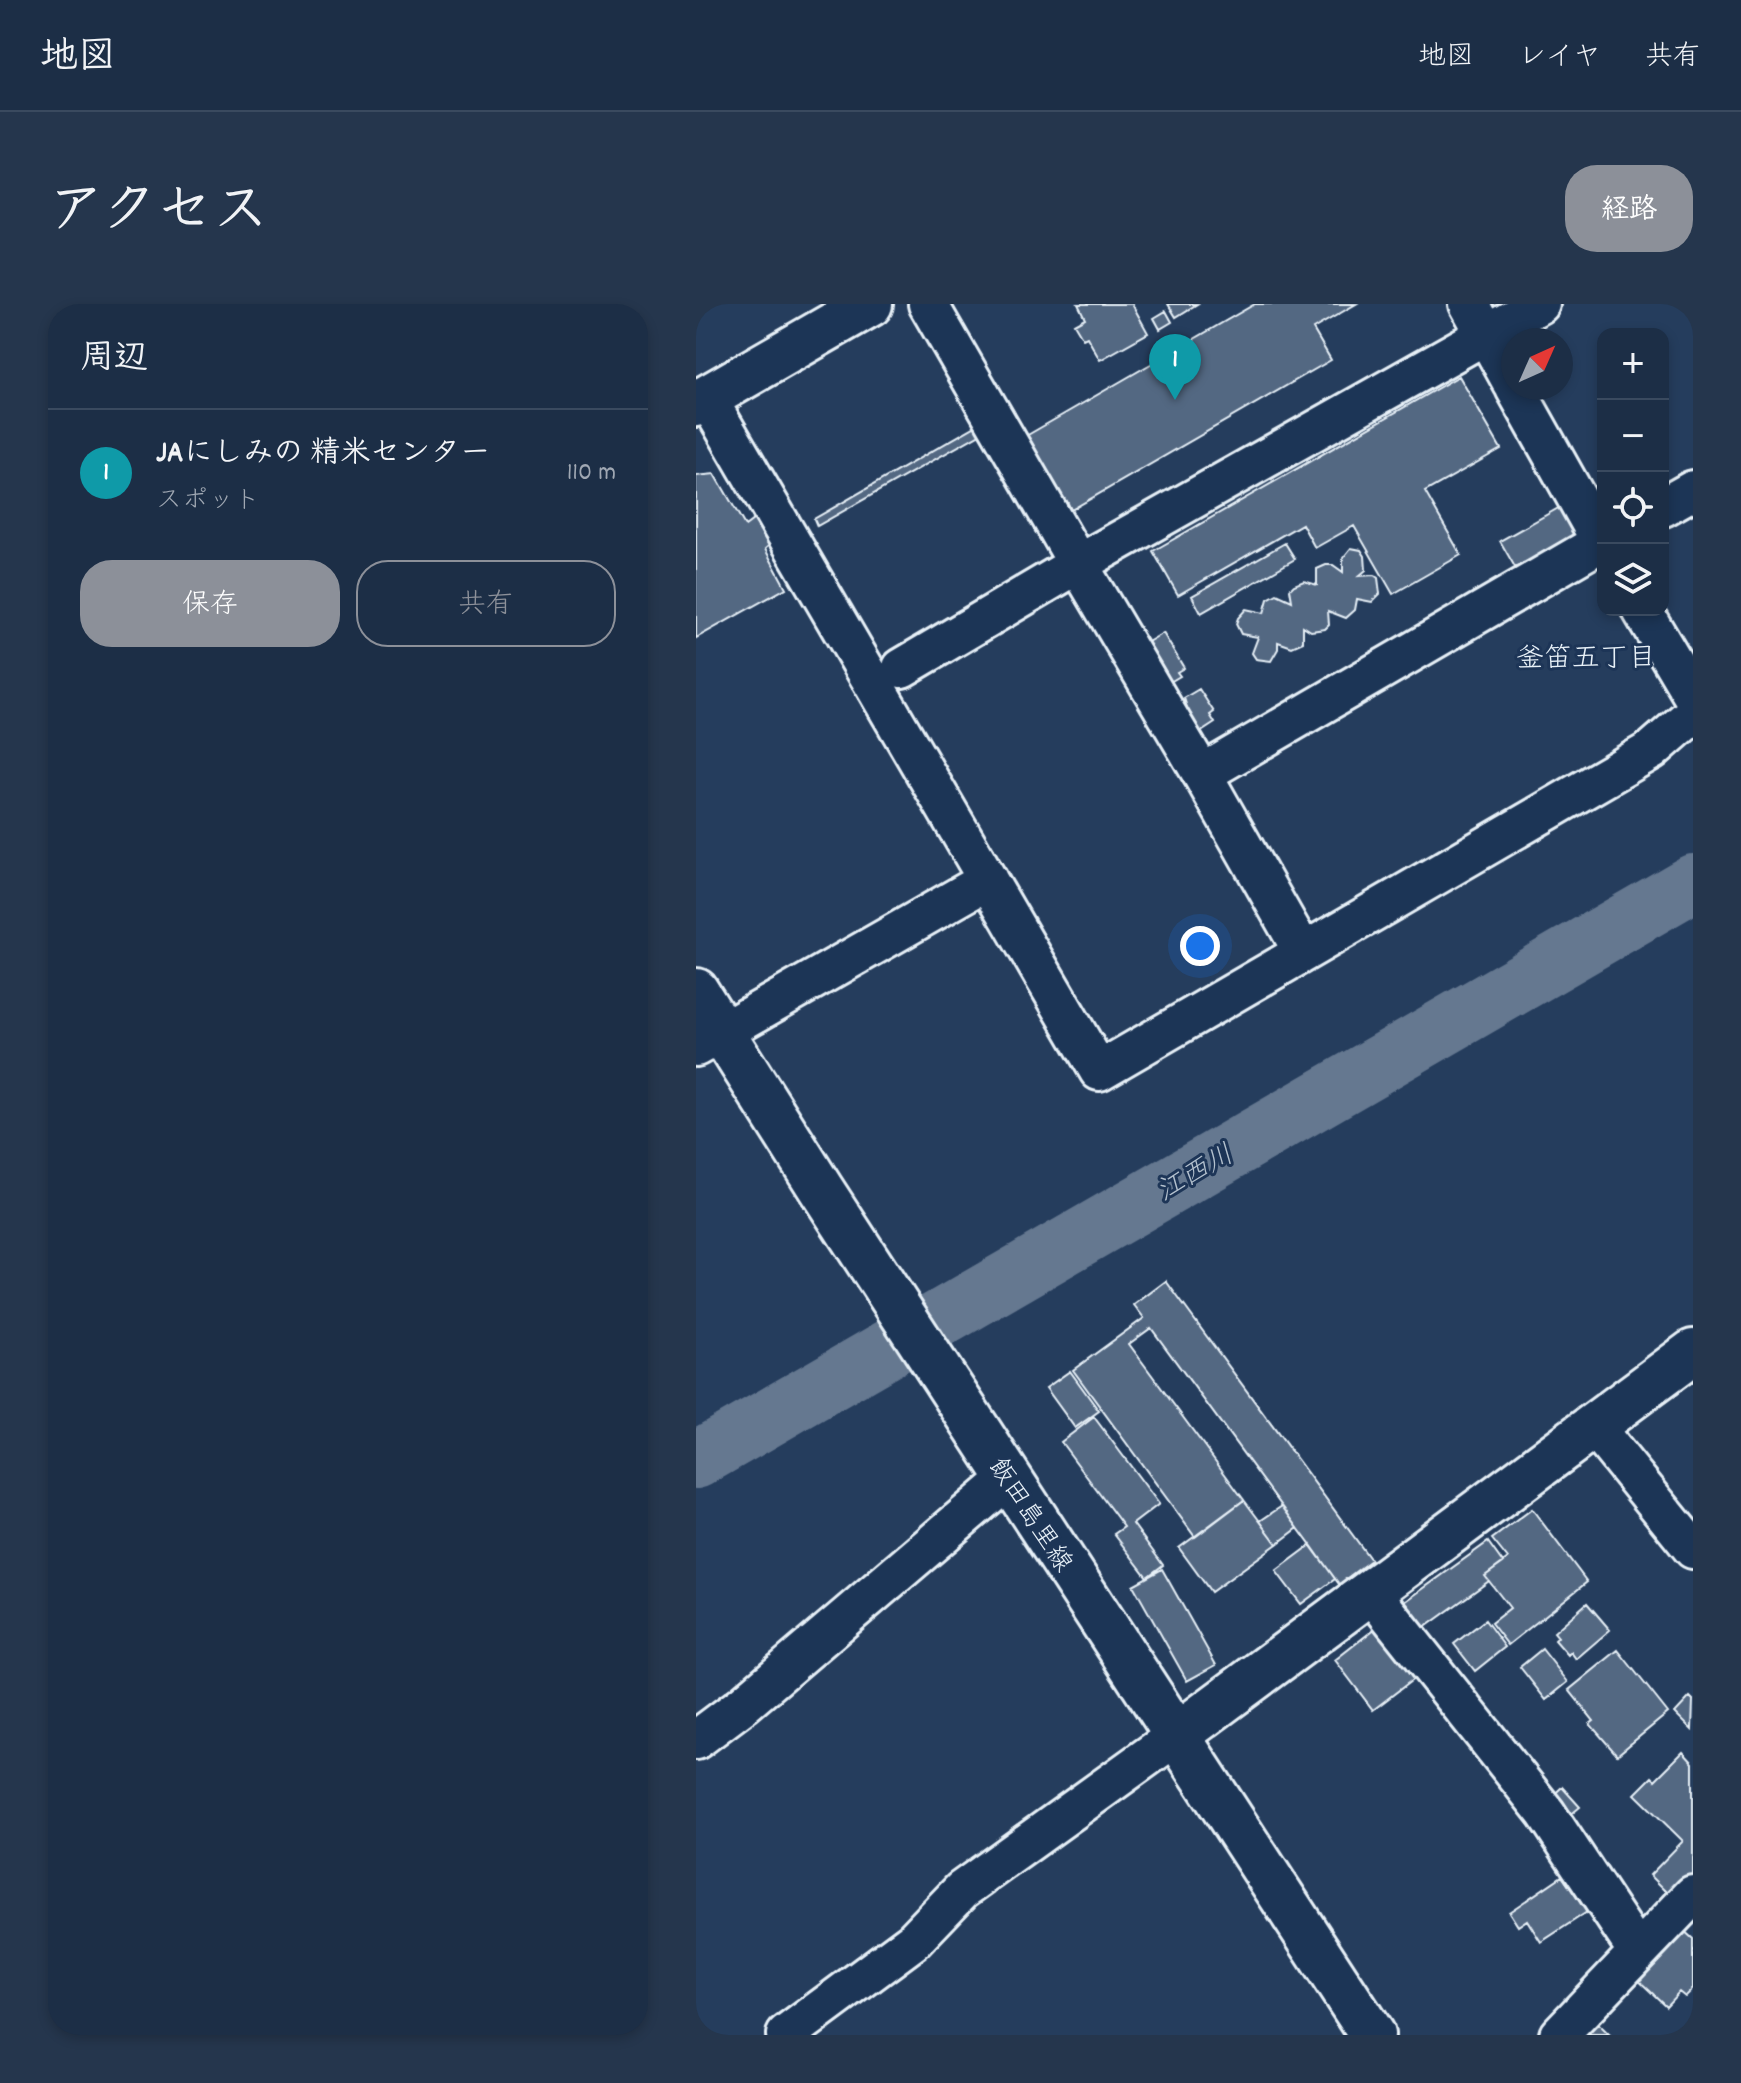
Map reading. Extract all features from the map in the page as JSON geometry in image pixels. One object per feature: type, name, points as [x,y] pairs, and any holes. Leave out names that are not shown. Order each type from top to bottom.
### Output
[{"type":"main road","points":[[701,401],[870,304]]},
{"type":"main road","name":"飯田島里線","points":[[696,991],[708,1040],[821,1189],[1372,2035]]},
{"type":"main road","points":[[1176,1736],[1693,1352]]},
{"type":"street","points":[[928,304],[1303,952]]},
{"type":"street","points":[[902,668],[1478,320],[1540,304]]},
{"type":"street","points":[[1478,320],[1501,362]]},
{"type":"street","points":[[1522,400],[1597,534]]},
{"type":"street","points":[[701,401],[1099,1071],[1652,750],[1693,714]]},
{"type":"street","points":[[1669,504],[1693,490]]},
{"type":"street","points":[[1202,774],[1600,544]]},
{"type":"street","points":[[1646,616],[1693,696]]},
{"type":"street","points":[[708,1040],[988,880]]},
{"type":"street","points":[[1595,1423],[1608,1444],[1693,1549]]},
{"type":"street","points":[[696,1740],[744,1704],[1009,1478]]},
{"type":"street","points":[[1370,1591],[1546,1813],[1638,1952]]},
{"type":"street","points":[[786,2035],[913,1941],[962,1890],[1176,1736]]},
{"type":"street","points":[[1559,2035],[1638,1952],[1691,1903]]},
{"type":"building","points":[[1078,304],[1132,304],[1148,333],[1100,360],[1087,337],[1083,339],[1074,324],[1085,318]]},
{"type":"building","points":[[1168,304],[1197,304],[1176,317]]},
{"type":"building","points":[[1255,304],[1356,304],[1313,329],[1331,360],[1071,510],[1067,501],[1058,507],[1019,440]]},
{"type":"building","points":[[1166,311],[1172,322],[1160,329],[1154,318]]},
{"type":"building","points":[[1459,376],[1501,449],[1425,492],[1461,555],[1393,594],[1354,526],[1315,548],[1302,524],[1178,595],[1153,551]]},
{"type":"building","points":[[981,423],[985,431],[817,526],[814,519]]},
{"type":"building","points":[[715,474],[745,526],[757,517],[772,543],[765,549],[786,588],[696,638],[696,476]]},
{"type":"building","points":[[1562,506],[1581,541],[1520,576],[1500,541]]},
{"type":"building","points":[[1285,543],[1295,559],[1201,613],[1192,596]]},
{"type":"building","points":[[1351,548],[1361,550],[1365,556],[1366,570],[1359,576],[1374,575],[1378,578],[1380,594],[1372,602],[1357,599],[1355,610],[1346,618],[1328,611],[1329,625],[1325,629],[1311,631],[1303,626],[1303,642],[1292,647],[1278,642],[1278,649],[1271,661],[1256,659],[1252,653],[1258,637],[1241,634],[1236,624],[1238,618],[1246,609],[1264,613],[1268,599],[1277,594],[1292,601],[1290,589],[1304,581],[1317,585],[1317,569],[1326,565],[1333,565],[1343,572],[1343,558]]},
{"type":"building","points":[[1163,633],[1184,668],[1177,672],[1180,676],[1165,685],[1141,646]]},
{"type":"building","points":[[1199,689],[1214,712],[1210,715],[1215,723],[1195,736],[1183,717],[1189,714],[1184,698]]},
{"type":"building","points":[[1166,1281],[1371,1560],[1339,1584],[1151,1328],[1129,1344],[1244,1500],[1195,1537],[1073,1370],[1144,1318],[1134,1305]]},
{"type":"building","points":[[1070,1371],[1099,1411],[1075,1428],[1046,1388]]},
{"type":"building","points":[[1094,1417],[1159,1504],[1133,1524],[1163,1565],[1147,1577],[1114,1534],[1124,1527],[1061,1442]]},
{"type":"building","points":[[1244,1500],[1277,1544],[1211,1592],[1179,1548]]},
{"type":"building","points":[[1282,1506],[1298,1528],[1277,1544],[1260,1521]]},
{"type":"building","points":[[1532,1509],[1587,1582],[1508,1645],[1491,1623],[1510,1608],[1485,1576],[1508,1559],[1492,1539]]},
{"type":"building","points":[[1488,1542],[1503,1563],[1485,1576],[1489,1581],[1421,1630],[1402,1604]]},
{"type":"building","points":[[1311,1545],[1335,1579],[1301,1604],[1276,1571]]},
{"type":"building","points":[[1162,1569],[1216,1665],[1187,1681],[1133,1585]]},
{"type":"building","points":[[1587,1603],[1610,1630],[1576,1659],[1571,1652],[1568,1655],[1555,1640],[1558,1637],[1554,1632]]},
{"type":"building","points":[[1485,1620],[1505,1647],[1475,1671],[1454,1644]]},
{"type":"building","points":[[1381,1624],[1420,1674],[1373,1710],[1335,1660]]},
{"type":"building","points":[[1542,1649],[1568,1682],[1546,1700],[1520,1667]]},
{"type":"building","points":[[1618,1650],[1668,1713],[1617,1755],[1590,1724],[1594,1721],[1569,1690]]},
{"type":"building","points":[[1690,1697],[1693,1700],[1692,1730],[1675,1713]]},
{"type":"building","points":[[1683,1752],[1693,1763],[1693,1874],[1671,1896],[1650,1875],[1683,1841],[1635,1794],[1652,1777],[1655,1780]]},
{"type":"building","points":[[1562,1787],[1580,1807],[1562,1822],[1545,1803]]},
{"type":"building","points":[[1562,1876],[1587,1912],[1541,1942],[1527,1920],[1518,1926],[1509,1912]]},
{"type":"building","points":[[1681,1928],[1693,1939],[1693,1989],[1685,1997],[1679,1992],[1666,2006],[1635,1977]]},
{"type":"building","points":[[1590,2016],[1609,2035],[1571,2035]]},
{"type":"waterway","name":"江西川","points":[[696,1460],[1693,883]]},
{"type":"place","name":"JAにしみの 精米センター","points":[[1175,400]]},
{"type":"district","name":"釜笛五丁目","points":[[1586,656]]}]
